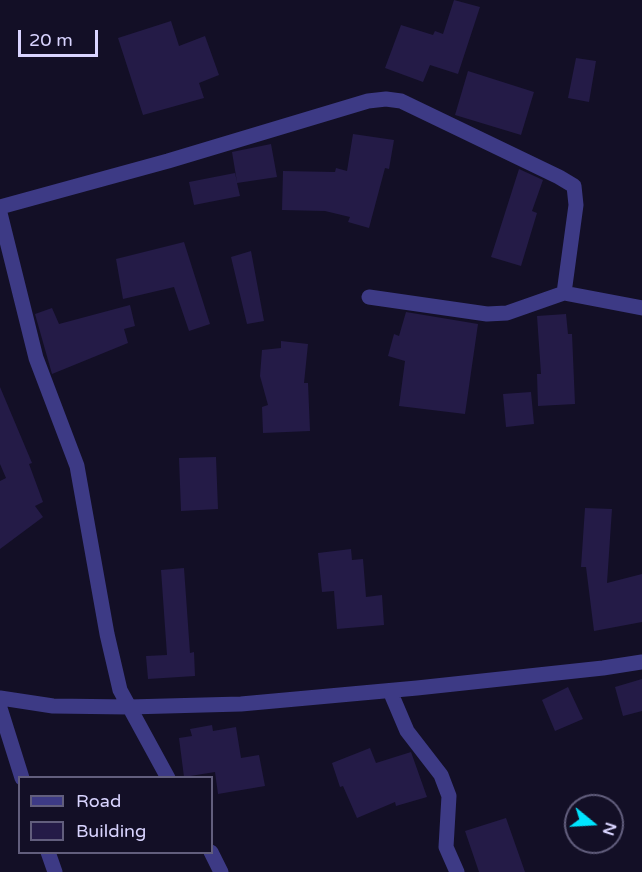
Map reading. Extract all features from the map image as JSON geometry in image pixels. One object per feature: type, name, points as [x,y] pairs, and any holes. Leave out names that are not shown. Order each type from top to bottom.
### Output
[{"type":"street","points":[[0,207],[178,158],[368,101],[393,100],[435,116],[574,186],[576,205],[564,292]]},
{"type":"street","points":[[0,213],[36,358],[77,466],[107,633],[120,690],[167,776]]},
{"type":"street","points":[[369,297],[487,314],[507,313],[564,292],[642,308]]},
{"type":"street","points":[[0,698],[53,706],[129,707],[241,704],[390,691],[642,662]]},
{"type":"street","points":[[390,691],[407,731],[441,774],[448,796],[446,847],[457,872]]},
{"type":"street","points":[[0,708],[22,776]]},
{"type":"street","points":[[49,854],[55,872]]},
{"type":"street","points":[[213,854],[221,872]]},
{"type":"building","points":[[454,0],[480,7],[458,74],[430,65],[423,82],[385,68],[401,25],[433,35],[435,31],[443,34]]},
{"type":"building","points":[[171,21],[179,46],[205,36],[219,75],[199,83],[204,98],[143,115],[118,38]]},
{"type":"building","points":[[576,58],[596,61],[589,102],[568,98]]},
{"type":"building","points":[[468,71],[534,92],[521,135],[455,115]]},
{"type":"building","points":[[353,134],[394,140],[389,169],[385,168],[369,228],[348,222],[350,217],[325,211],[282,210],[283,171],[335,172],[336,168],[347,171]]},
{"type":"building","points":[[271,144],[277,177],[237,183],[240,196],[194,205],[189,182],[235,173],[237,182],[232,152]]},
{"type":"building","points":[[519,169],[543,180],[532,211],[537,213],[521,266],[491,257]]},
{"type":"building","points":[[184,242],[210,324],[189,331],[174,287],[123,299],[116,259]]},
{"type":"building","points":[[251,251],[264,321],[247,324],[231,257]]},
{"type":"building","points":[[130,305],[135,326],[124,329],[128,343],[52,374],[35,314],[52,308],[59,324]]},
{"type":"building","points":[[406,312],[478,324],[465,414],[399,406],[405,361],[388,356],[394,334],[399,336]]},
{"type":"building","points":[[566,314],[568,334],[572,334],[575,404],[538,406],[537,374],[541,374],[537,316]]},
{"type":"building","points":[[281,341],[308,344],[304,383],[308,383],[310,431],[263,433],[262,407],[268,405],[260,376],[262,350],[281,348]]},
{"type":"building","points":[[0,387],[32,463],[29,464],[43,502],[35,506],[43,517],[0,549],[0,481],[6,478],[0,464]]},
{"type":"building","points":[[531,392],[534,424],[506,427],[503,394]]},
{"type":"building","points":[[216,457],[218,509],[181,511],[179,458]]},
{"type":"building","points":[[585,508],[612,509],[607,583],[642,574],[642,622],[594,631],[586,567],[581,567]]},
{"type":"building","points":[[351,549],[352,560],[363,559],[366,597],[382,595],[384,625],[337,629],[334,591],[322,592],[318,553]]},
{"type":"building","points":[[184,568],[190,653],[194,652],[195,676],[148,679],[146,656],[167,655],[161,570]]},
{"type":"building","points":[[642,679],[642,711],[623,716],[615,687]]},
{"type":"building","points":[[568,687],[583,719],[555,731],[542,700]]},
{"type":"building","points":[[212,725],[213,731],[236,727],[241,758],[259,755],[265,786],[218,794],[215,772],[184,776],[179,738],[192,736],[190,729]]},
{"type":"building","points":[[370,748],[376,763],[411,752],[427,797],[396,806],[395,802],[357,818],[343,786],[340,787],[332,763]]},
{"type":"building","points":[[506,818],[525,872],[479,872],[465,831]]}]
